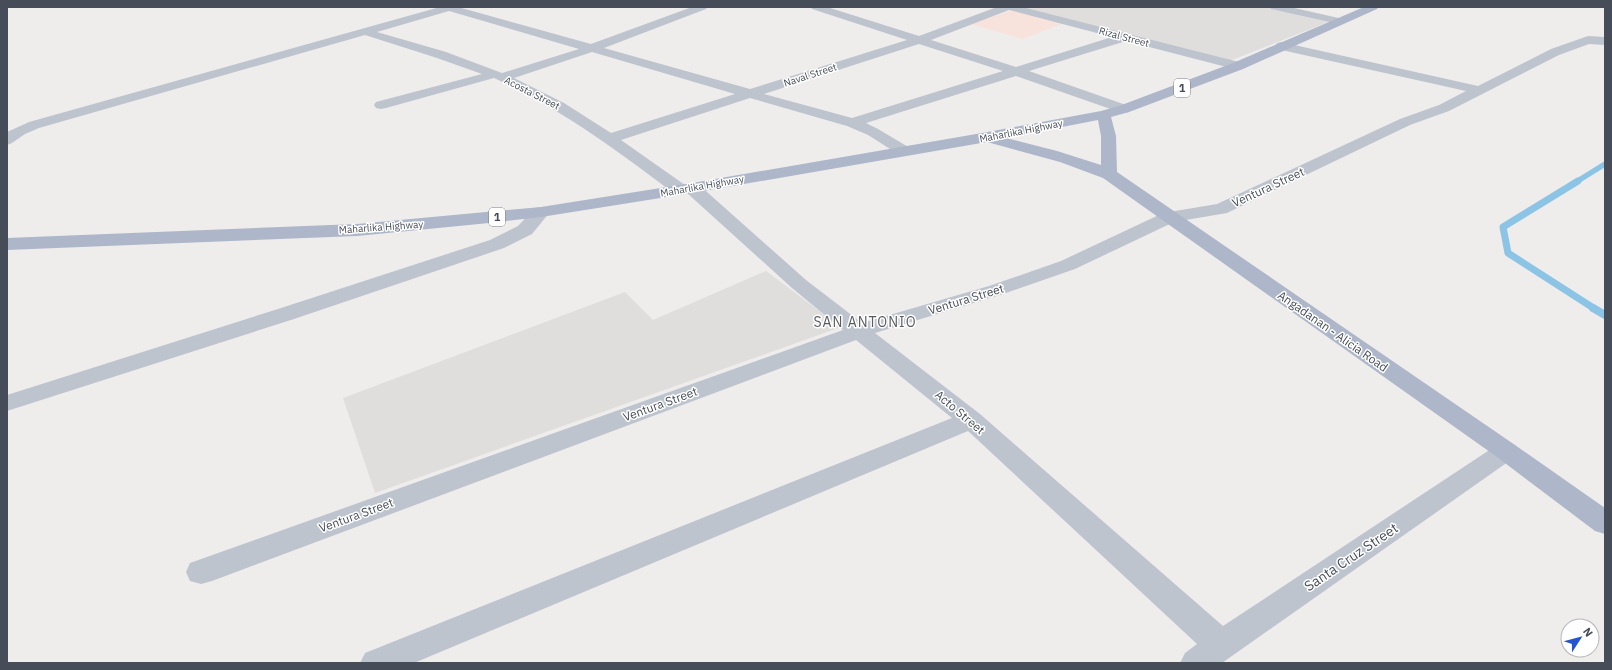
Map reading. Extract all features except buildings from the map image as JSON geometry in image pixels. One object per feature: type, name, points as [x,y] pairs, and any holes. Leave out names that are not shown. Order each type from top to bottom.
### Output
[{"type":"main road","name":"Maharlika Highway","points":[[7,244],[357,230],[541,212],[904,152],[1103,115],[1124,109],[1238,66],[1373,7]]},
{"type":"main road","points":[[1103,115],[1108,124],[1109,174]]},
{"type":"main road","name":"Angadanan - Alicia Road","points":[[982,138],[1049,154],[1084,164],[1109,174],[1506,451],[1605,523]]},
{"type":"street","points":[[7,140],[10,135],[16,131],[34,125],[451,7],[590,49],[852,123],[873,132],[904,152]]},
{"type":"street","points":[[382,105],[498,76],[590,49],[702,7]]},
{"type":"street","points":[[816,7],[1015,71],[1124,109]]},
{"type":"street","name":"Naval Street","points":[[610,138],[920,40],[1008,7]]},
{"type":"street","name":"Rizal Street","points":[[1008,7],[1238,66]]},
{"type":"street","points":[[1275,7],[1339,21]]},
{"type":"street","name":"Acosta Street","points":[[366,32],[419,48],[498,76],[551,101],[610,138],[686,189]]},
{"type":"street","points":[[852,123],[1125,37]]},
{"type":"street","name":"Ventura Street","points":[[201,572],[860,331],[996,290],[1068,265],[1169,217],[1221,209],[1405,122],[1444,108],[1567,48],[1588,40],[1605,41]]},
{"type":"street","points":[[1281,46],[1479,90]]},
{"type":"street","name":"Acto Street","points":[[686,189],[744,236],[799,284],[971,420],[1221,645]]},
{"type":"street","points":[[7,403],[286,314],[497,244],[525,230],[541,212]]},
{"type":"street","points":[[377,663],[971,420]]},
{"type":"street","name":"Santa Cruz Street","points":[[1198,663],[1221,645],[1506,451]]},
{"type":"shaded area","points":[[1020,7],[1270,7],[1331,21],[1227,62]]},
{"type":"shaded area","points":[[1013,10],[1067,22],[1023,39],[970,24]]},
{"type":"shaded area","points":[[766,271],[841,327],[375,493],[343,398],[625,292],[653,320]]},
{"type":"waterway","points":[[1576,182],[1605,164]]},
{"type":"waterway","points":[[1578,181],[1503,227],[1508,253],[1595,309]]},
{"type":"waterway","points":[[1593,308],[1605,315]]},
{"type":"district","name":"SAN ANTONIO","points":[[865,322]]}]
